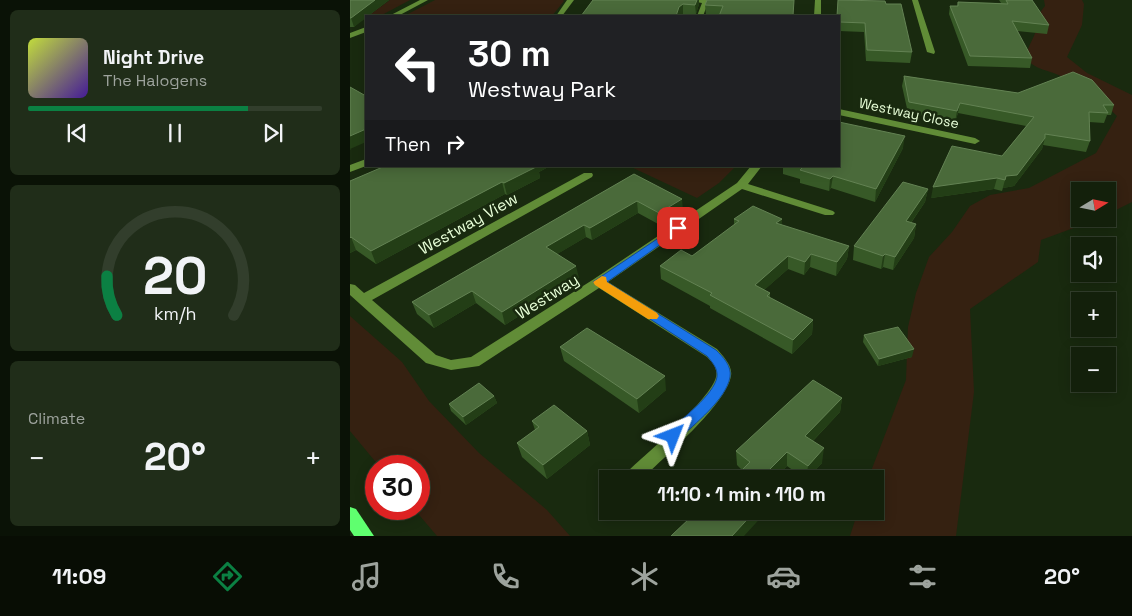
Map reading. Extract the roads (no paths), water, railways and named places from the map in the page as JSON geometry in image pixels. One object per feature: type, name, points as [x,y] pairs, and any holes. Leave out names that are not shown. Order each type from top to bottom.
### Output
[{"type":"main road","points":[[350,514],[365,536]]},
{"type":"street","points":[[395,15],[425,0]]},
{"type":"street","points":[[560,15],[571,0]]},
{"type":"street","points":[[688,0],[727,2]]},
{"type":"street","points":[[700,15],[706,0]]},
{"type":"street","points":[[818,0],[818,15]]},
{"type":"street","points":[[915,0],[930,52]]},
{"type":"street","points":[[350,36],[365,30]]},
{"type":"street","name":"Westway Close","points":[[840,112],[974,141]]},
{"type":"street","points":[[350,169],[365,162]]},
{"type":"street","name":"Westway","points":[[350,288],[431,359],[452,365],[474,362],[599,282],[740,185],[756,167]]},
{"type":"street","name":"Westway View","points":[[364,299],[588,175]]},
{"type":"street","points":[[740,185],[829,213]]},
{"type":"street","points":[[599,282],[712,353],[721,363],[724,376],[715,395],[640,470]]}]
